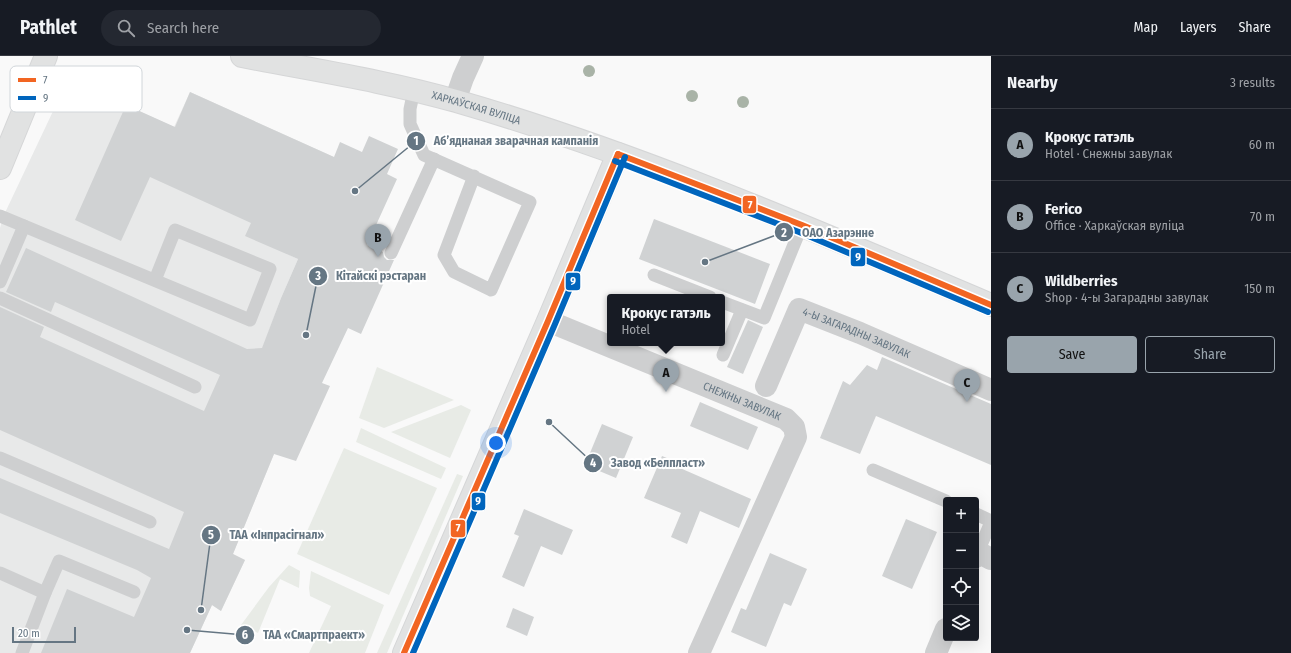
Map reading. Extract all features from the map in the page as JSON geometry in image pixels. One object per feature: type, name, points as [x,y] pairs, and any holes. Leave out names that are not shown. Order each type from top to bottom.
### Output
[{"type":"main road","points":[[42,66],[46,56]]},
{"type":"main road","name":"ХАРКАЎСКАЯ ВУЛІЦА","points":[[242,56],[414,90],[557,132],[802,225],[991,306]]},
{"type":"main road","points":[[0,168],[23,112]]},
{"type":"main road","points":[[404,653],[548,321],[618,154]]},
{"type":"street","points":[[455,101],[473,56]]},
{"type":"street","name":"4-Ы ЗАГАРАДНЫ ЗАВУЛАК","points":[[766,386],[800,309],[860,333],[991,390]]},
{"type":"street","name":"СНЕЖНЫ ЗАВУЛАК","points":[[548,321],[607,345]]},
{"type":"street","name":"СНЕЖНЫ ЗАВУЛАК","points":[[609,346],[786,419],[794,427],[796,437],[699,653]]},
{"type":"street","points":[[936,653],[943,636]]},
{"type":"lane","points":[[414,90],[410,109],[410,124],[424,155],[474,176],[530,202],[491,290],[454,272],[444,255],[474,176]]},
{"type":"lane","points":[[391,253],[434,159]]},
{"type":"lane","points":[[0,216],[250,320],[270,269],[175,230],[155,280]]},
{"type":"lane","points":[[725,303],[764,318],[802,225]]},
{"type":"lane","points":[[0,282],[24,226]]},
{"type":"lane","points":[[654,275],[702,294]]},
{"type":"lane","points":[[0,298],[195,387]]},
{"type":"lane","points":[[722,355],[742,310]]},
{"type":"lane","points":[[0,458],[150,522]]},
{"type":"lane","points":[[873,470],[943,500]]},
{"type":"lane","points":[[979,515],[991,521],[982,556]]},
{"type":"lane","points":[[22,653],[59,561],[134,592]]},
{"type":"lane","points":[[0,573],[45,593]]},
{"type":"shaded area","points":[[190,92],[334,157],[313,203],[311,201],[287,254],[298,259],[281,298],[260,355],[274,454],[233,554],[245,560],[221,611],[212,605],[190,653],[0,653],[0,228],[3,217],[53,112],[141,112],[174,127]]},
{"type":"shaded area","points":[[377,367],[454,400],[384,428],[359,418]]},
{"type":"shaded area","points":[[461,405],[471,410],[450,458],[391,432]]},
{"type":"shaded area","points":[[361,428],[446,468],[441,479],[356,442]]},
{"type":"shaded area","points":[[344,448],[437,488],[389,595],[297,554]]},
{"type":"shaded area","points":[[457,474],[463,476],[387,653],[377,653]]},
{"type":"shaded area","points":[[289,565],[300,571],[299,588],[280,579],[258,633],[241,625],[269,587]]},
{"type":"shaded area","points":[[311,571],[384,605],[365,653],[309,653],[331,606],[310,596],[309,588]]},
{"type":"building","points":[[190,92],[334,157],[340,142],[362,152],[369,136],[398,149],[387,174],[397,179],[367,245],[383,252],[384,257],[387,260],[394,260],[361,334],[348,328],[322,383],[330,386],[296,461],[274,454],[233,554],[245,560],[221,611],[212,605],[190,653],[41,653],[67,589],[134,617],[151,578],[137,570],[0,513],[0,478],[169,549],[184,512],[0,430],[0,307],[44,327],[40,337],[204,411],[220,375],[55,302],[51,312],[6,292],[26,248],[247,349],[262,348],[298,259],[245,236],[251,223],[150,177],[121,241],[75,220],[123,112],[142,112],[175,127]]},
{"type":"building","points":[[654,219],[770,264],[755,304],[639,259]]},
{"type":"building","points":[[748,320],[763,327],[743,374],[727,367]]},
{"type":"building","points":[[882,357],[991,404],[991,465],[876,416],[860,454],[820,438],[843,381],[850,385],[867,365],[877,370]]},
{"type":"building","points":[[700,402],[758,427],[748,450],[690,426]]},
{"type":"building","points":[[602,424],[633,437],[616,478],[585,465]]},
{"type":"building","points":[[662,456],[681,464],[680,468],[751,499],[739,528],[700,511],[687,544],[671,537],[681,513],[644,498]]},
{"type":"building","points":[[524,509],[573,530],[562,555],[541,546],[524,587],[502,577],[519,536],[514,534]]},
{"type":"building","points":[[906,519],[937,532],[912,589],[882,576]]},
{"type":"building","points":[[770,553],[807,569],[791,606],[784,603],[766,647],[731,632],[741,608],[746,610]]},
{"type":"building","points":[[513,608],[534,617],[527,636],[506,627]]},
{"type":"transit line","name":"7","points":[[618,154],[802,225],[991,305]]},
{"type":"transit line","name":"7","points":[[404,653],[548,321],[618,154]]},
{"type":"transit line","name":"9","points":[[413,653],[555,324],[625,157]]},
{"type":"transit line","name":"9","points":[[615,161],[799,232],[988,312]]},
{"type":"place","name":"Абʼяднаная зварачная кампанія","points":[[355,191]]},
{"type":"place","name":"Ferico","points":[[378,257]]},
{"type":"place","name":"ОАО Азарэнне","points":[[705,262]]},
{"type":"place","name":"Кітайскі рэстаран","points":[[306,335]]},
{"type":"place","name":"Крокус гатэль","points":[[666,392]]},
{"type":"place","name":"Wildberries","points":[[967,402]]},
{"type":"place","name":"Завод «Белпласт»","points":[[549,422]]},
{"type":"place","name":"ТАА «Інпрасігнал»","points":[[201,610]]},
{"type":"place","name":"ТАА «Смартпраект»","points":[[187,630]]}]
